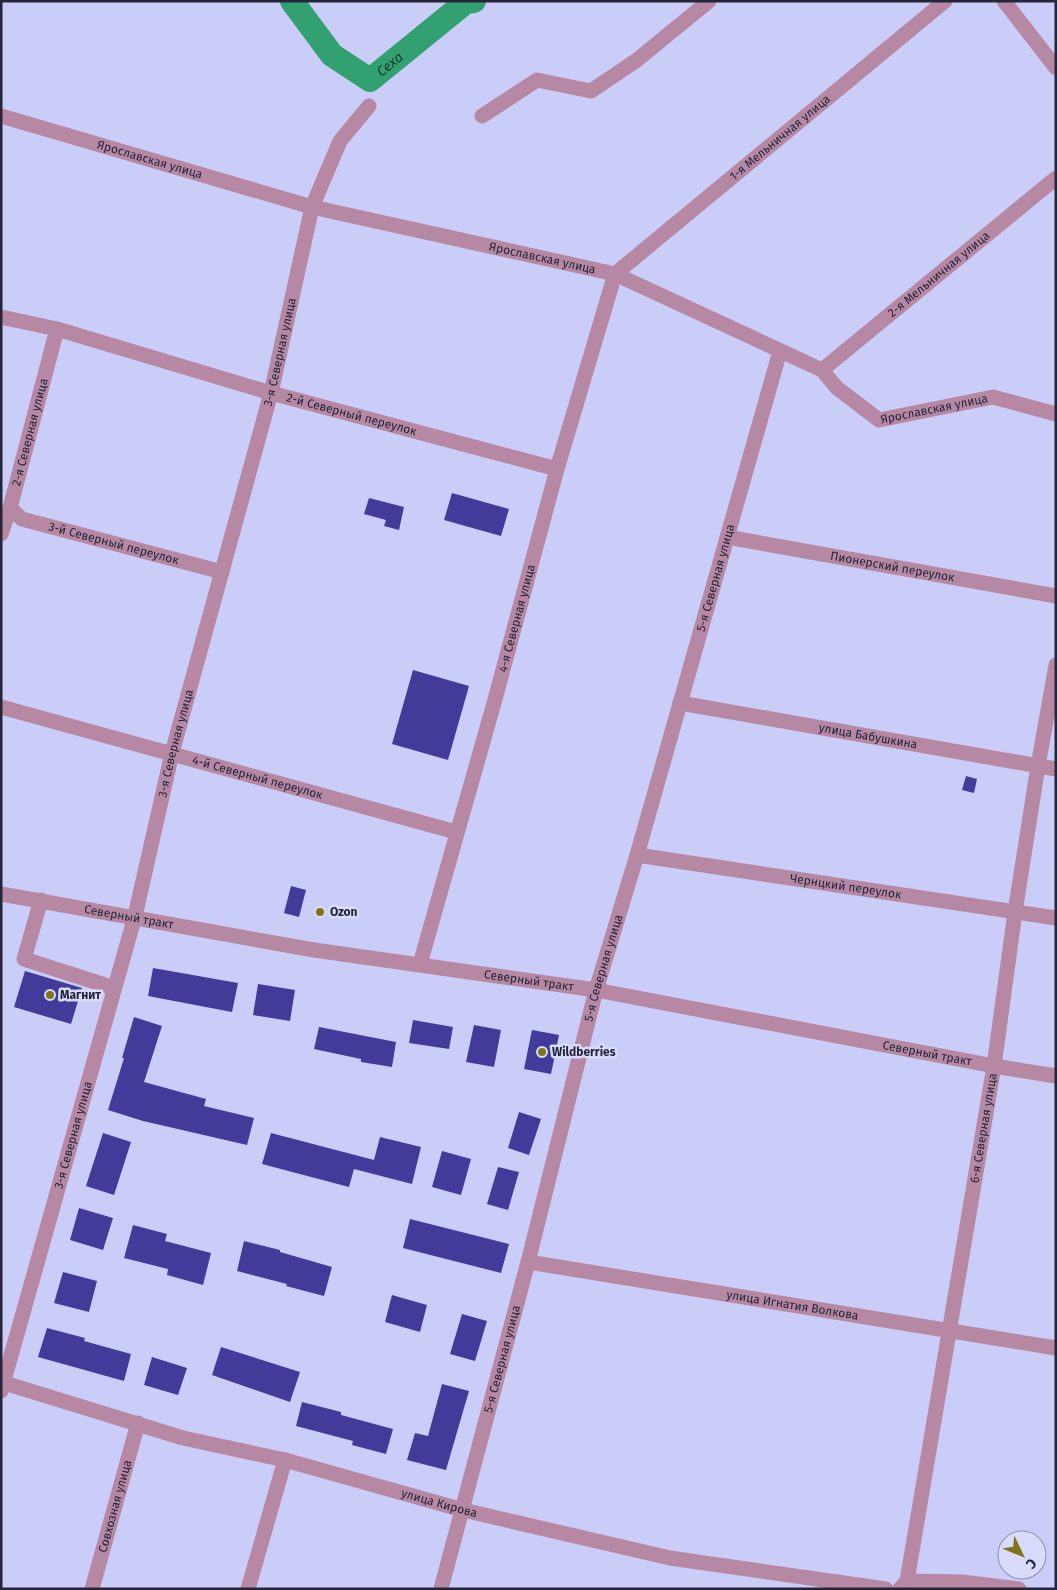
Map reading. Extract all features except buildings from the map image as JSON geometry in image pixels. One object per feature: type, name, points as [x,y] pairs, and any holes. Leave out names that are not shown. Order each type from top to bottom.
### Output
[{"type":"street","points":[[482,116],[537,80],[591,91],[637,60],[709,1]]},
{"type":"street","name":"1-я Мельничная улица","points":[[615,274],[945,1]]},
{"type":"street","points":[[1004,1],[1056,68]]},
{"type":"street","name":"3-я Северная улица","points":[[2,1385],[135,916],[172,753],[270,393],[312,207],[340,142],[369,106]]},
{"type":"street","name":"Ярославская улица","points":[[1,116],[312,207],[615,274],[822,370],[837,388],[879,420],[993,397],[1056,414]]},
{"type":"street","name":"2-я Мельничная улица","points":[[822,370],[1056,178]]},
{"type":"street","name":"4-я Северная улица","points":[[420,964],[494,703],[557,469],[615,274]]},
{"type":"street","name":"2-й Северный переулок","points":[[1,318],[57,329],[270,393],[557,469]]},
{"type":"street","name":"2-я Северная улица","points":[[1,534],[10,508],[57,329]]},
{"type":"street","name":"5-я Северная улица","points":[[441,1589],[528,1262],[596,990],[637,855],[780,351]]},
{"type":"street","name":"3-й Северный переулок","points":[[10,508],[22,519],[222,572]]},
{"type":"street","name":"Пионерский переулок","points":[[727,537],[1056,596]]},
{"type":"street","name":"6-я Северная улица","points":[[903,1585],[950,1330],[994,1066],[1015,912],[1056,664]]},
{"type":"street","name":"улица Бабушкина","points":[[680,703],[1056,769]]},
{"type":"street","name":"4-й Северный переулок","points":[[1,707],[456,832]]},
{"type":"street","name":"Чернцкий переулок","points":[[637,855],[1056,918]]},
{"type":"street","name":"Северный тракт","points":[[1,894],[135,916],[314,950],[596,990],[994,1066],[1056,1076]]},
{"type":"street","points":[[40,900],[24,959],[114,988]]},
{"type":"street","name":"улица Игнатия Волкова","points":[[528,1262],[1056,1348]]},
{"type":"street","name":"улица Кирова","points":[[2,1385],[138,1423],[183,1438],[285,1460],[462,1510],[670,1558],[886,1589]]},
{"type":"street","name":"Совхозная улица","points":[[92,1589],[138,1423]]},
{"type":"street","points":[[248,1589],[285,1460]]},
{"type":"street","points":[[903,1585],[962,1582],[1019,1589]]},
{"type":"waterway","name":"Сеха","points":[[292,1],[332,55],[370,80],[466,2],[474,1]]},
{"type":"place","name":"Ozon","points":[[320,912]]},
{"type":"place","name":"Магнит","points":[[50,995]]},
{"type":"place","name":"Wildberries","points":[[542,1052]]}]
